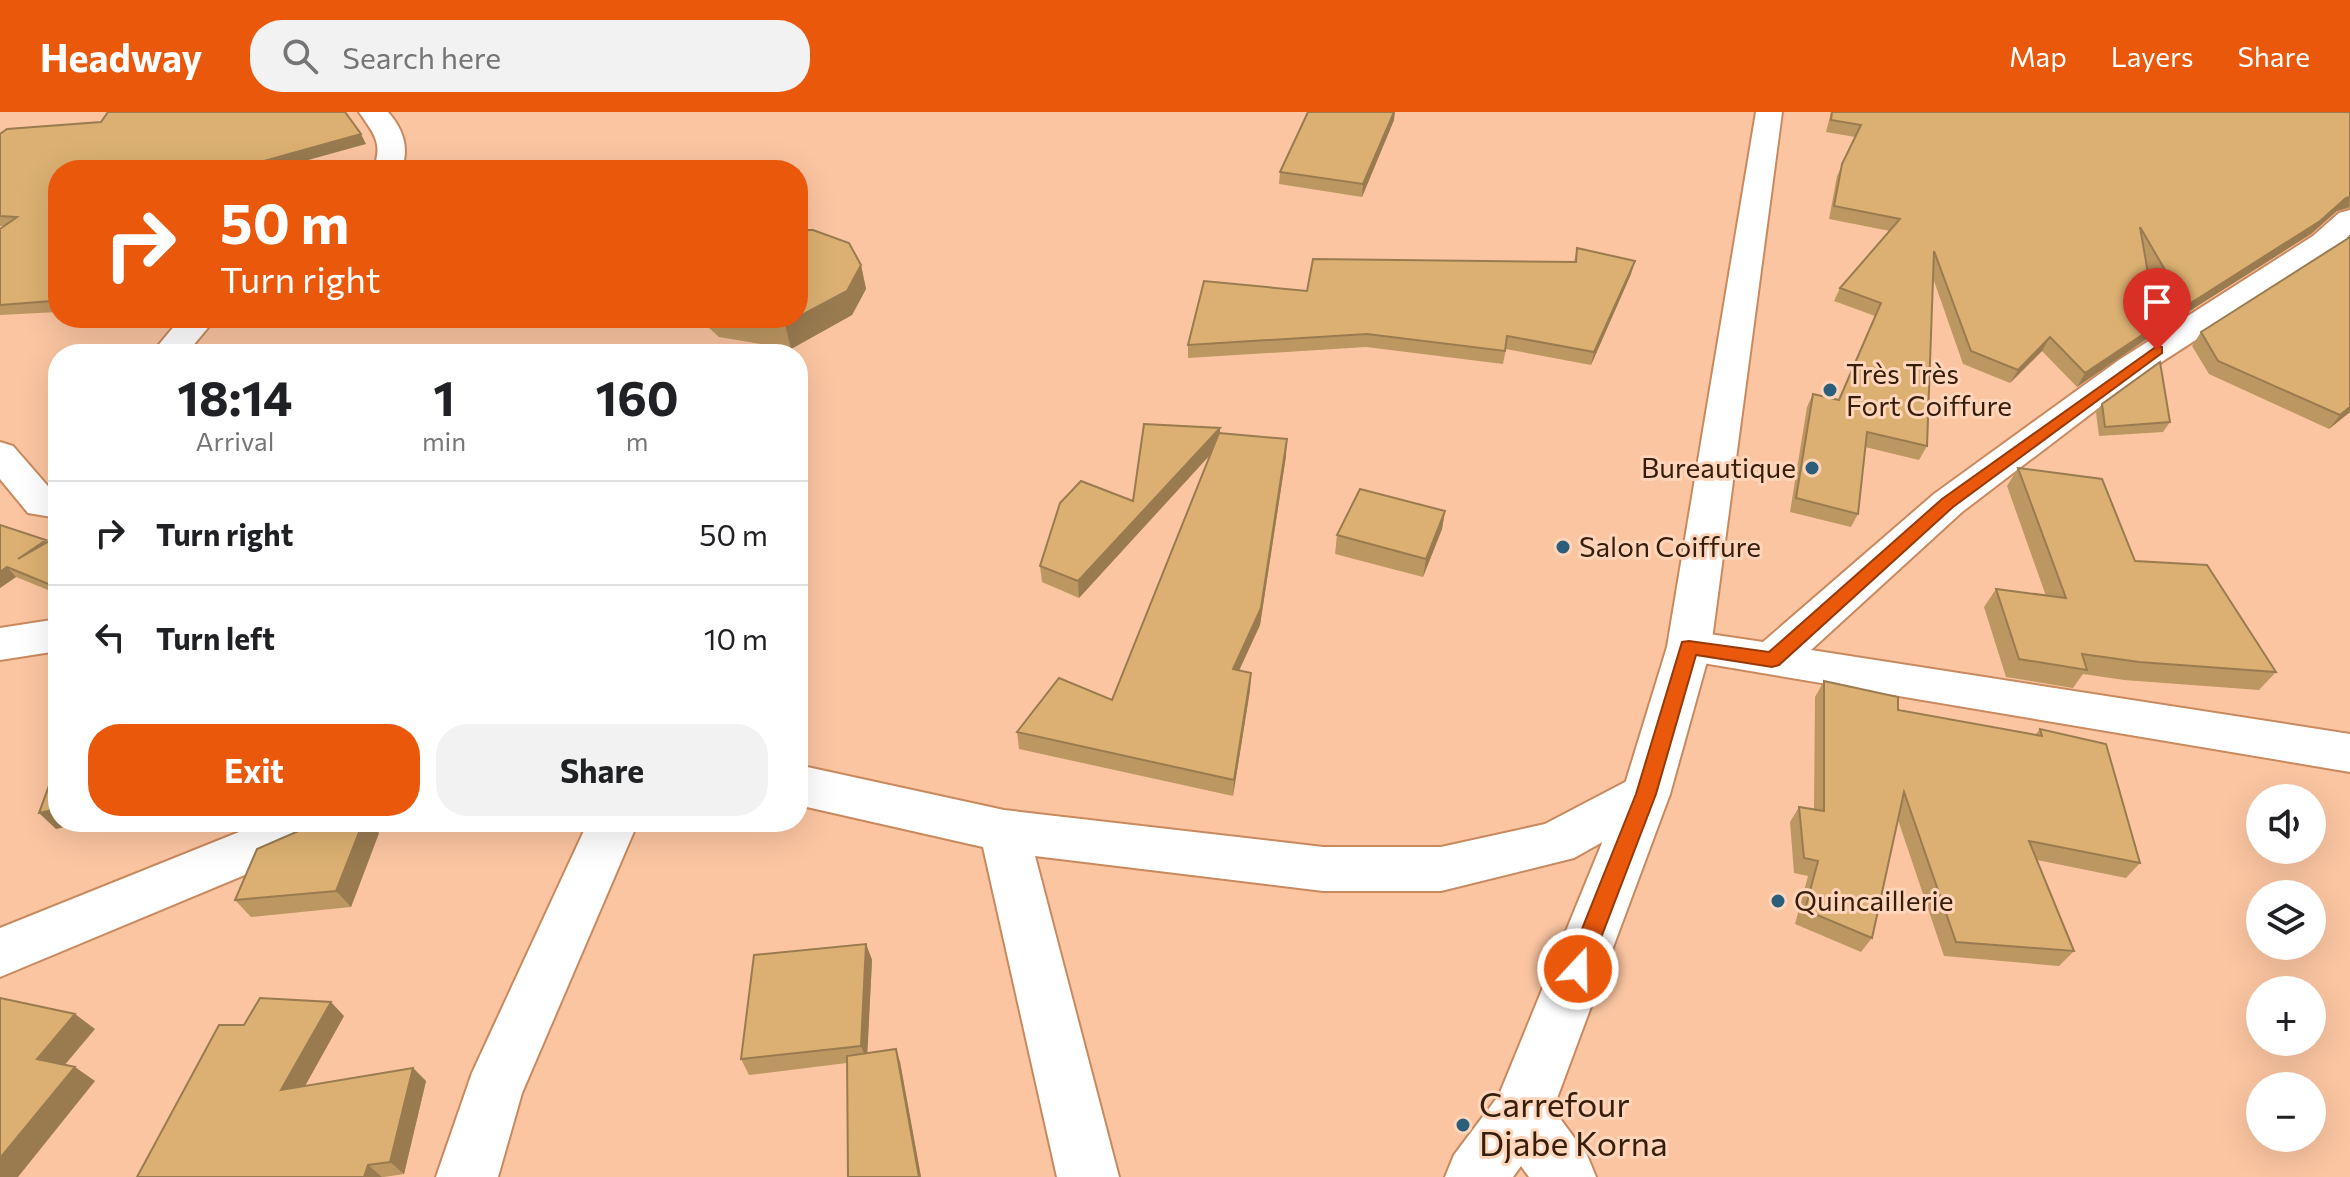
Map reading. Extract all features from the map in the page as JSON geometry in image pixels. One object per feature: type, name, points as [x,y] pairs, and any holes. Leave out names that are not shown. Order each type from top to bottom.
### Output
[{"type":"street","points":[[372,112],[381,118],[392,142],[390,160]]},
{"type":"street","points":[[1476,1177],[1521,1115],[1646,794],[1689,647],[1769,112]]},
{"type":"street","points":[[1772,660],[1948,503],[2131,367],[2341,238]]},
{"type":"street","points":[[177,344],[190,328]]},
{"type":"street","points":[[0,454],[42,504],[48,504]]},
{"type":"street","points":[[0,644],[48,637]]},
{"type":"street","points":[[1689,647],[2350,753]]},
{"type":"street","points":[[808,787],[1004,831],[1323,869],[1441,869],[1556,843],[1646,794]]},
{"type":"street","points":[[1004,831],[1088,1177]]},
{"type":"street","points":[[0,953],[294,832]]},
{"type":"street","points":[[467,1177],[493,1093],[609,832]]},
{"type":"street","points":[[1521,1115],[1565,1177]]},
{"type":"building","points":[[108,112],[345,112],[361,134],[267,160],[48,160],[48,301],[0,305],[0,229],[17,217],[0,216],[0,134],[7,129],[101,122]]},
{"type":"building","points":[[1308,112],[1394,112],[1363,184],[1280,172]]},
{"type":"building","points":[[1832,112],[2350,112],[2350,197],[2320,221],[2186,306],[2140,227],[2157,325],[2085,373],[2050,337],[2018,370],[1971,351],[1934,251],[1927,446],[1867,432],[1858,514],[1796,498],[1813,394],[1839,400],[1881,303],[1840,288],[1900,219],[1834,206],[1842,164],[1861,125],[1831,120]]},
{"type":"building","points":[[808,230],[849,243],[861,265],[847,291],[808,312]]},
{"type":"building","points":[[2350,236],[2350,407],[2340,415],[2218,361],[2201,332]]},
{"type":"building","points":[[1577,248],[1635,261],[1594,352],[1507,336],[1505,351],[1367,334],[1188,345],[1204,281],[1307,291],[1313,259],[1576,262]]},
{"type":"building","points":[[2160,362],[2170,422],[2105,427],[2102,404]]},
{"type":"building","points":[[1144,424],[1220,428],[1078,581],[1040,566],[1060,503],[1081,481],[1133,501]]},
{"type":"building","points":[[1219,433],[1287,439],[1261,608],[1233,669],[1251,673],[1234,780],[1017,732],[1059,678],[1112,700]]},
{"type":"building","points":[[2018,468],[2102,479],[2135,561],[2207,565],[2276,672],[2139,662],[2082,654],[2087,670],[2019,659],[1996,589],[2066,598]]},
{"type":"building","points":[[1360,489],[1445,511],[1426,559],[1337,535]]},
{"type":"building","points":[[0,525],[46,540],[18,559],[48,542],[48,584],[7,567],[0,572]]},
{"type":"building","points":[[1824,681],[1898,697],[1898,710],[2042,736],[2040,729],[2106,744],[2140,863],[2029,841],[2074,951],[1956,942],[1904,792],[1872,938],[1805,910],[1818,861],[1804,858],[1799,807],[1824,811]]},
{"type":"building","points":[[48,788],[48,811],[39,813]]},
{"type":"building","points":[[296,832],[359,832],[336,891],[235,900],[257,849]]},
{"type":"building","points":[[866,944],[861,1046],[741,1059],[754,955]]},
{"type":"building","points":[[0,998],[75,1014],[37,1059],[75,1067],[0,1158]]},
{"type":"building","points":[[260,998],[331,1002],[281,1090],[413,1068],[390,1162],[368,1165],[364,1177],[137,1177],[219,1025],[244,1025]]},
{"type":"building","points":[[896,1049],[919,1177],[848,1177],[847,1056]]},
{"type":"place","name":"Très Très Fort Coiffure","points":[[1830,390]]},
{"type":"place","name":"Bureautique","points":[[1812,468]]},
{"type":"place","name":"Salon Coiffure","points":[[1563,547]]},
{"type":"place","name":"Quincaillerie","points":[[1778,901]]},
{"type":"place","name":"Carrefour Djabe Korna","points":[[1463,1125]]},
{"type":"route","points":[[1578,969],[1646,794],[1689,647],[1772,660],[1948,503],[2157,350]]}]
